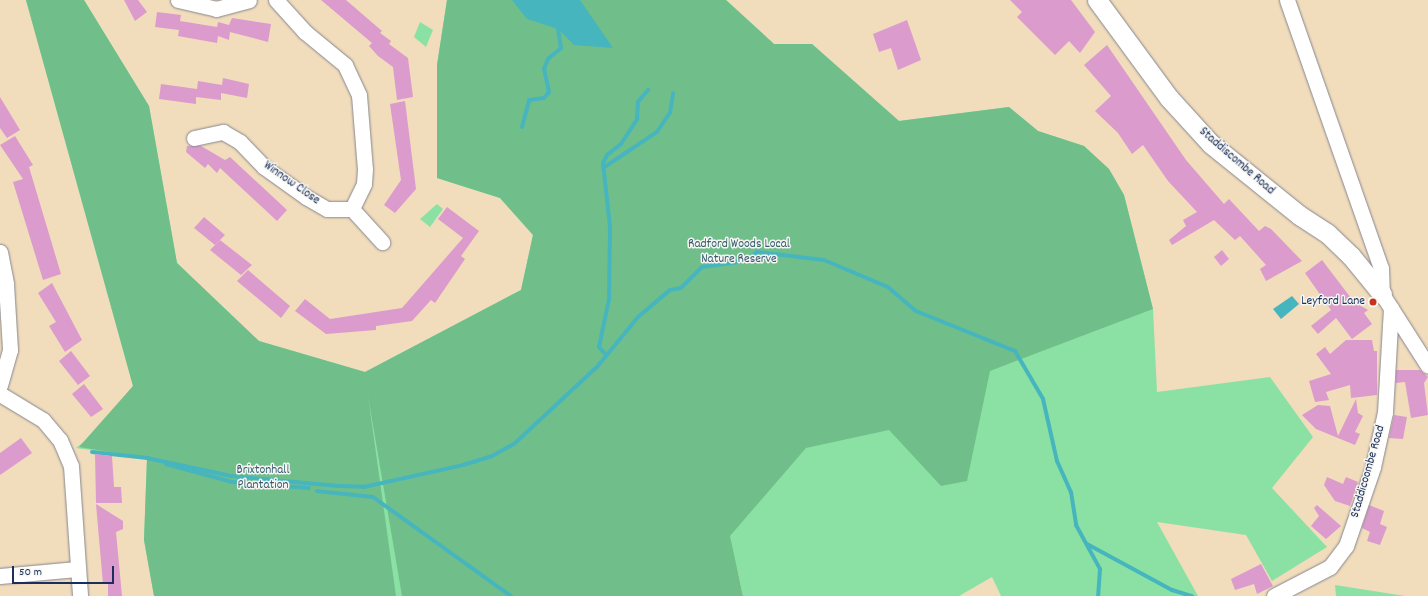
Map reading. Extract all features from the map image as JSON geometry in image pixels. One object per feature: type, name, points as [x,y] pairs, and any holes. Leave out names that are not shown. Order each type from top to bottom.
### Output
[{"type":"street","points":[[178,0],[216,9],[249,0]]},
{"type":"street","points":[[276,0],[305,32],[345,65],[359,96],[366,169],[364,184],[352,210],[382,242]]},
{"type":"street","name":"Staddiscombe Road","points":[[1096,0],[1169,98],[1211,144],[1299,215],[1327,233],[1351,256],[1386,301]]},
{"type":"street","points":[[1287,0],[1381,268],[1386,301],[1428,366]]},
{"type":"street","name":"Winnow Close","points":[[194,138],[222,132],[240,142],[264,167],[327,209],[352,210]]},
{"type":"street","points":[[0,386],[10,350],[1,257]]},
{"type":"street","name":"Staddicoombe Road","points":[[1274,596],[1330,566],[1346,546],[1373,467],[1385,412],[1386,301]]},
{"type":"street","points":[[0,394],[43,420],[66,453],[76,493],[77,569],[80,596]]},
{"type":"street","points":[[0,576],[77,569]]},
{"type":"green space","name":"Radford Woods Local Nature Reserve","points":[[26,0],[84,0],[149,106],[177,263],[259,341],[365,372],[521,290],[533,235],[500,198],[437,178],[437,65],[447,0],[726,0],[774,44],[812,44],[899,121],[1009,107],[1038,131],[1084,146],[1109,169],[1124,195],[1153,309],[1157,392],[1270,377],[1313,437],[1272,488],[1327,547],[1272,581],[1246,535],[1157,522],[1198,596],[1001,596],[992,577],[959,596],[743,596],[738,573],[716,569],[675,596],[154,596],[144,540],[147,458],[76,448],[95,433],[133,386]]},
{"type":"green space","name":"Radford Woods Local Nature Reserve","points":[[26,0],[84,0],[149,106],[177,263],[259,341],[365,372],[521,290],[533,235],[500,198],[437,178],[437,65],[447,0],[726,0],[774,44],[812,44],[899,121],[1009,107],[1038,131],[1084,146],[1109,169],[1124,195],[1153,309],[990,371],[967,481],[941,486],[889,430],[806,448],[730,536],[743,596],[402,596],[368,396],[396,596],[154,596],[144,540],[147,458],[79,447],[133,386]]},
{"type":"green space","points":[[420,22],[433,30],[426,47],[414,37]]},
{"type":"green space","points":[[437,204],[443,209],[430,227],[420,219]]},
{"type":"green space","points":[[1335,585],[1405,596],[1336,596]]},
{"type":"water","points":[[512,0],[580,0],[613,48],[574,45],[558,29],[527,19]]},
{"type":"water","points":[[1292,296],[1299,304],[1281,319],[1273,309]]},
{"type":"building","points":[[124,0],[138,0],[147,12],[135,21]]},
{"type":"building","points":[[321,0],[346,0],[382,31],[380,33],[391,41],[389,44],[408,58],[413,97],[397,100],[393,67],[378,56],[369,46],[372,43]]},
{"type":"building","points":[[1010,0],[1071,0],[1095,32],[1080,53],[1069,41],[1055,55],[1017,17],[1022,12]]},
{"type":"building","points":[[157,12],[181,15],[180,21],[217,27],[218,22],[229,25],[232,18],[271,24],[268,42],[230,32],[229,40],[218,36],[217,43],[178,36],[179,30],[155,27]]},
{"type":"building","points":[[907,20],[921,60],[898,70],[891,48],[879,52],[873,34]]},
{"type":"building","points":[[1107,45],[1186,160],[1224,204],[1229,199],[1259,231],[1265,226],[1271,229],[1302,261],[1266,281],[1260,269],[1266,265],[1240,236],[1235,240],[1214,220],[1172,245],[1169,240],[1186,226],[1183,220],[1197,212],[1168,181],[1143,145],[1132,154],[1118,133],[1095,111],[1111,96],[1084,65]]},
{"type":"building","points":[[223,78],[249,84],[247,98],[221,93],[221,100],[196,97],[196,104],[159,99],[161,84],[197,89],[198,81],[222,85]]},
{"type":"building","points":[[0,97],[20,130],[7,138],[0,128]]},
{"type":"building","points":[[405,101],[416,189],[395,213],[384,205],[401,180],[390,104]]},
{"type":"building","points":[[15,136],[33,165],[29,167],[61,274],[43,280],[13,182],[23,179],[0,145]]},
{"type":"building","points":[[187,146],[201,146],[225,160],[230,157],[287,210],[277,221],[220,168],[217,173],[208,164],[205,168],[186,152]]},
{"type":"building","points":[[447,207],[479,231],[461,256],[465,259],[435,303],[431,300],[412,321],[376,326],[376,330],[326,334],[295,311],[305,299],[330,319],[402,308],[463,238],[438,219]]},
{"type":"building","points":[[204,217],[225,235],[215,245],[194,228]]},
{"type":"building","points":[[220,240],[252,265],[241,275],[210,250]]},
{"type":"building","points":[[1222,250],[1229,259],[1221,266],[1214,257]]},
{"type":"building","points":[[1322,260],[1354,302],[1368,310],[1364,313],[1372,324],[1352,339],[1336,318],[1318,334],[1311,326],[1331,310],[1305,273]]},
{"type":"building","points":[[248,270],[290,306],[281,318],[237,281]]},
{"type":"building","points":[[52,283],[82,340],[65,352],[49,326],[56,322],[38,293]]},
{"type":"building","points":[[1346,340],[1372,340],[1374,351],[1377,351],[1377,395],[1351,398],[1350,385],[1326,392],[1329,400],[1315,402],[1309,381],[1331,374],[1316,354],[1325,347],[1330,354]]},
{"type":"building","points":[[71,351],[90,376],[78,385],[59,361]]},
{"type":"building","points":[[1396,370],[1420,370],[1428,377],[1424,383],[1428,415],[1411,418],[1405,382],[1396,383]]},
{"type":"building","points":[[84,384],[103,409],[91,417],[72,394]]},
{"type":"building","points":[[1356,399],[1358,413],[1363,416],[1355,432],[1360,434],[1355,445],[1316,429],[1302,415],[1318,405],[1330,406],[1338,436]]},
{"type":"building","points":[[1394,415],[1407,417],[1403,439],[1389,438]]},
{"type":"building","points":[[21,438],[32,453],[0,475],[0,453]]},
{"type":"building","points":[[95,454],[112,456],[114,487],[121,487],[122,503],[96,503]]},
{"type":"building","points":[[1327,477],[1343,484],[1346,477],[1358,482],[1350,506],[1335,501],[1324,485]]},
{"type":"building","points":[[96,504],[123,521],[123,529],[116,532],[122,596],[108,596],[108,584],[103,584]]},
{"type":"building","points":[[1317,505],[1341,526],[1326,539],[1311,526],[1319,516],[1314,508]]},
{"type":"building","points":[[1369,505],[1384,511],[1380,524],[1387,527],[1380,545],[1367,541],[1370,532],[1362,528]]},
{"type":"building","points":[[1261,564],[1273,586],[1257,594],[1254,584],[1235,590],[1231,579]]},
{"type":"waterway","points":[[522,127],[529,100],[544,98],[549,92],[544,69],[548,59],[561,48],[558,29]]},
{"type":"waterway","points":[[606,355],[599,347],[609,299],[610,227],[603,163],[607,155],[621,144],[637,119],[638,102],[648,90]]},
{"type":"waterway","points":[[603,168],[657,132],[670,113],[673,93]]},
{"type":"waterway","points":[[147,458],[231,476],[364,487],[463,465],[492,456],[514,444],[597,367],[638,317],[670,290],[681,288],[702,267],[746,261],[757,252],[824,260],[888,287],[916,311],[1015,351],[1043,399],[1057,461],[1071,492],[1076,525],[1100,569],[1098,596]]},
{"type":"waterway","points":[[92,452],[148,458]]},
{"type":"waterway","points":[[166,464],[232,482],[309,488]]},
{"type":"waterway","points":[[317,491],[373,497],[511,596]]},
{"type":"waterway","points":[[1087,544],[1172,590],[1192,596]]},
{"type":"place","name":"Leyford Lane","points":[[1373,302]]},
{"type":"park label","name":"Brixtonhall Plantation","points":[[263,480]]}]
